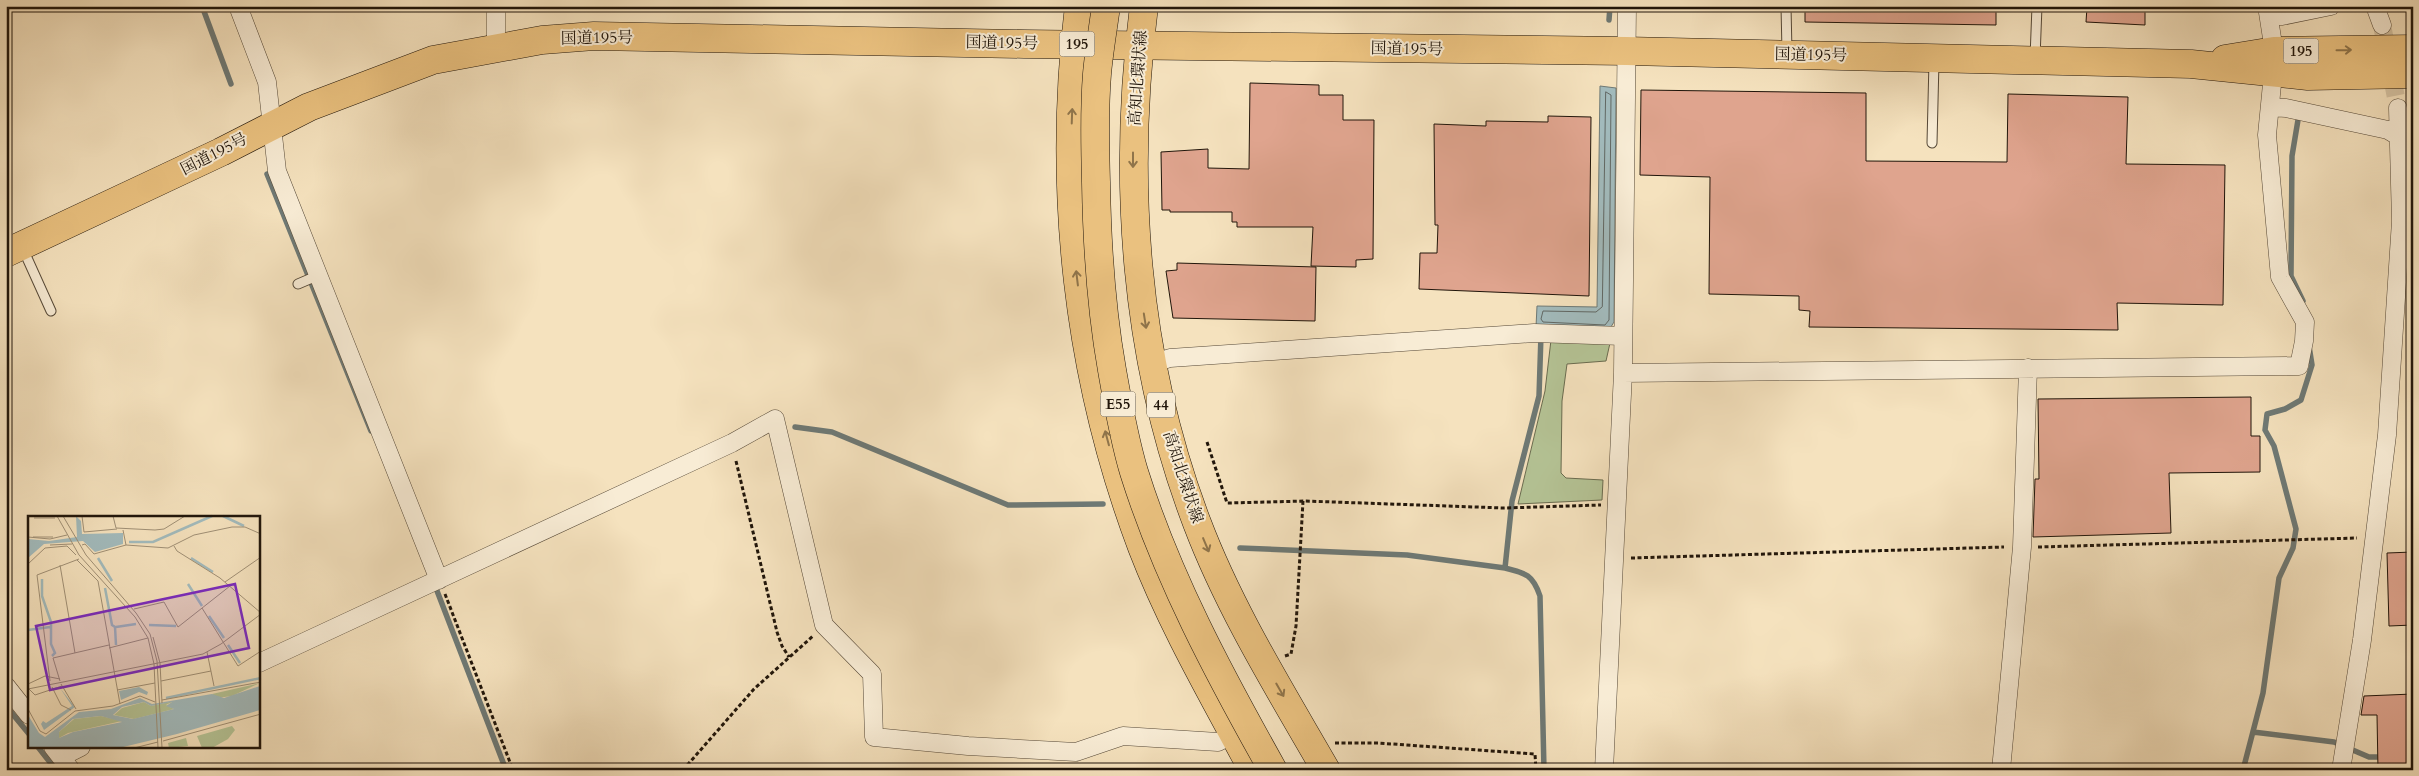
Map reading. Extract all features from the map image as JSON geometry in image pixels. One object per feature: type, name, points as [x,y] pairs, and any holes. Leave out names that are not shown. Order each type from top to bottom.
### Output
[{"type":"main road","points":[[1079,6],[1075,44],[1070,159],[1072,221],[1084,328],[1095,384],[1122,490],[1143,549],[1169,611],[1254,770]]},
{"type":"main road","name":"E55","points":[[1106,6],[1097,75],[1095,153],[1097,242],[1104,323],[1117,400],[1134,470],[1156,535],[1221,678],[1273,770]]},
{"type":"main road","name":"高知北環状線","points":[[1144,6],[1139,45],[1133,157],[1134,213],[1138,269],[1151,364],[1180,473],[1197,524],[1223,582],[1265,664],[1326,770]]},
{"type":"main road","name":"国道195号","points":[[14,250],[221,152],[309,106],[433,60],[542,40],[594,36],[1626,51],[2191,64],[2273,62],[2413,49]]},
{"type":"main road","name":"国道195号","points":[[2273,62],[2308,76],[2413,74]]},
{"type":"street","points":[[238,6],[267,82],[277,171],[439,580]]},
{"type":"street","points":[[496,6],[496,47]]},
{"type":"street","points":[[1604,770],[1623,373],[1627,6]]},
{"type":"street","points":[[1623,373],[2299,366],[2304,341],[2305,322],[2280,277],[2268,135],[2273,62],[2268,11],[2282,16],[2331,6]]},
{"type":"street","points":[[2375,6],[2382,25]]},
{"type":"street","points":[[2270,107],[2286,108],[2388,130],[2398,136],[2413,154]]},
{"type":"street","points":[[2341,770],[2362,640],[2387,435],[2401,221],[2398,108]]},
{"type":"street","points":[[1151,364],[1170,358],[1542,334],[1623,336]]},
{"type":"street","points":[[2000,770],[2022,547],[2028,368]]},
{"type":"street","points":[[260,663],[732,443],[775,419],[824,625],[872,674],[874,737],[968,746],[1076,752],[1123,736],[1218,742],[1234,734]]},
{"type":"street","points":[[6,686],[28,714]]},
{"type":"street","points":[[62,758],[79,748]]},
{"type":"lane","points":[[1786,6],[1787,55]]},
{"type":"lane","points":[[2035,60],[2037,6]]},
{"type":"lane","points":[[1932,143],[1934,58]]},
{"type":"lane","points":[[14,250],[52,311]]},
{"type":"lane","points":[[298,284],[319,275]]},
{"type":"path","points":[[1207,442],[1227,503],[1303,501],[1504,508],[1616,504]]},
{"type":"path","points":[[732,443],[778,632],[782,646],[789,657]]},
{"type":"path","points":[[1265,664],[1291,654],[1296,626],[1303,501]]},
{"type":"path","points":[[1614,559],[2375,538]]},
{"type":"path","points":[[439,580],[513,770]]},
{"type":"path","points":[[683,770],[748,695],[819,631],[827,628]]},
{"type":"path","points":[[1333,744],[1378,743],[1535,754],[1536,770]]},
{"type":"green space","points":[[1551,340],[1610,343],[1606,361],[1567,364],[1562,401],[1561,473],[1566,478],[1603,480],[1602,500],[1518,504],[1545,391]]},
{"type":"water","points":[[1600,86],[1616,88],[1614,322],[1609,330],[1536,327],[1537,306],[1597,307]]},
{"type":"building","points":[[1805,6],[1996,6],[1996,25],[1805,22]]},
{"type":"building","points":[[2126,6],[2145,6],[2145,25],[2086,22],[2087,7],[2126,10]]},
{"type":"building","points":[[1250,83],[1319,85],[1319,95],[1343,95],[1343,120],[1374,120],[1373,259],[1356,260],[1356,267],[1311,266],[1313,227],[1237,227],[1237,222],[1232,222],[1232,212],[1170,212],[1170,210],[1162,210],[1161,152],[1208,149],[1208,168],[1249,169]]},
{"type":"building","points":[[1641,90],[1866,93],[1866,161],[2007,162],[2008,94],[2128,97],[2126,164],[2225,165],[2223,305],[2117,303],[2118,330],[1809,327],[1810,311],[1799,310],[1799,296],[1709,294],[1710,177],[1640,175]]},
{"type":"building","points":[[1548,116],[1591,117],[1589,296],[1419,289],[1420,253],[1437,253],[1438,225],[1435,225],[1434,124],[1486,126],[1486,121],[1548,122]]},
{"type":"building","points":[[1177,263],[1316,267],[1315,321],[1173,318],[1166,271],[1177,270]]},
{"type":"building","points":[[2251,397],[2251,436],[2260,436],[2260,472],[2169,473],[2171,533],[2033,537],[2035,479],[2039,479],[2038,399]]},
{"type":"building","points":[[2413,552],[2413,625],[2389,626],[2387,553]]},
{"type":"building","points":[[2413,694],[2413,770],[2378,770],[2377,715],[2361,715],[2364,696]]},
{"type":"waterway","points":[[202,6],[231,84]]},
{"type":"waterway","points":[[1609,20],[1610,6]]},
{"type":"waterway","points":[[2298,120],[2292,156],[2291,276],[2303,301]]},
{"type":"waterway","points":[[267,174],[371,431]]},
{"type":"waterway","points":[[1541,335],[1539,396],[1512,501],[1505,568],[1528,576],[1535,583],[1540,596],[1544,770]]},
{"type":"waterway","points":[[2243,770],[2263,693],[2279,578],[2293,548],[2296,529],[2274,446],[2265,430],[2267,414],[2285,409],[2301,400],[2312,365],[2309,346]]},
{"type":"waterway","points":[[795,427],[832,432],[1008,505],[1103,504]]},
{"type":"waterway","points":[[1240,548],[1407,555],[1505,568]]},
{"type":"waterway","points":[[434,583],[506,770]]},
{"type":"waterway","points":[[6,706],[28,733]]},
{"type":"waterway","points":[[2253,732],[2334,742],[2369,757],[2384,757]]},
{"type":"waterway","points":[[39,748],[56,770]]},
{"type":"tunnel","points":[[2382,25],[2398,108]]}]
